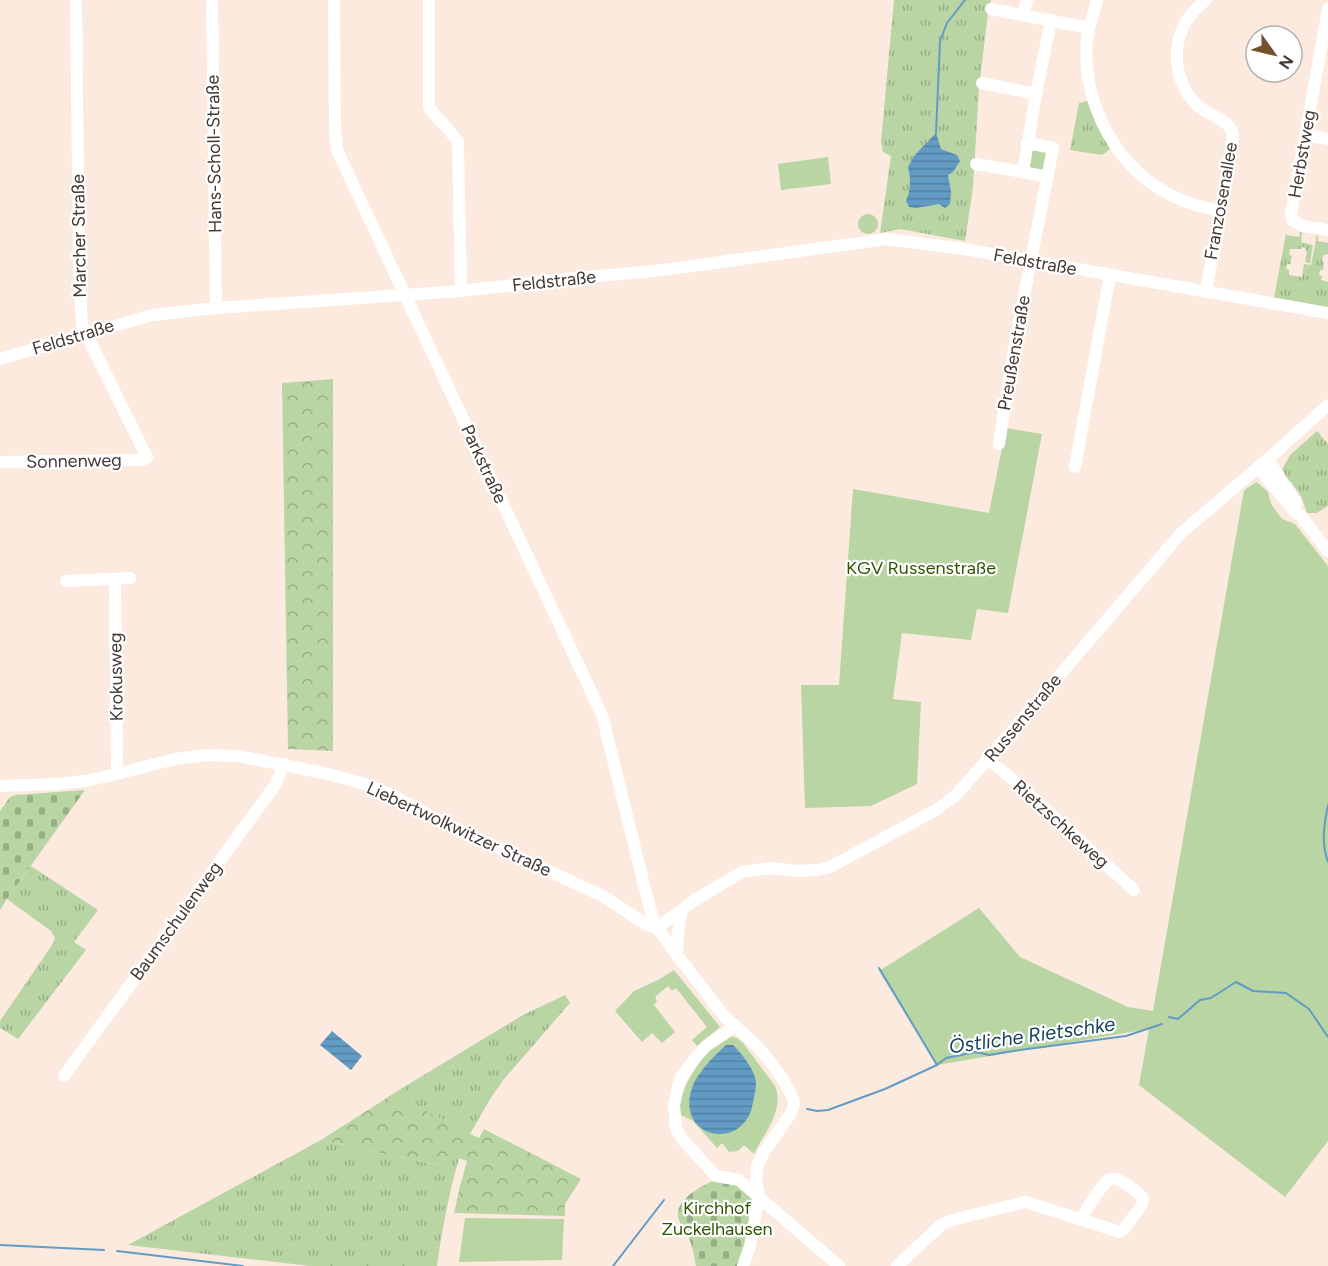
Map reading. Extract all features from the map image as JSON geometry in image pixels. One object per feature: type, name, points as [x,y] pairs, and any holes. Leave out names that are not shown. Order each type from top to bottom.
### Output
[{"type":"street","name":"Marcher Straße","points":[[76,0],[79,269],[82,326],[147,457]]},
{"type":"street","name":"Hans-Scholl-Straße","points":[[212,0],[216,308]]},
{"type":"street","name":"Parkstraße","points":[[334,0],[337,150],[602,715],[650,909],[657,928]]},
{"type":"street","points":[[429,0],[429,107],[458,142],[461,291]]},
{"type":"street","points":[[1023,14],[1027,0]]},
{"type":"street","points":[[1096,0],[1089,28],[1088,75],[1092,99],[1115,146],[1143,176],[1164,192],[1188,203],[1221,211]]},
{"type":"street","name":"Franzosenallee","points":[[1206,0],[1185,22],[1176,58],[1182,81],[1198,106],[1224,121],[1232,130],[1233,140],[1206,291]]},
{"type":"street","points":[[992,9],[1089,28]]},
{"type":"street","name":"Herbstweg","points":[[1328,9],[1325,48],[1305,135],[1291,215],[1292,220],[1299,225],[1328,230]]},
{"type":"street","points":[[1023,172],[1051,20]]},
{"type":"street","points":[[982,83],[1036,94]]},
{"type":"street","points":[[1305,135],[1328,139]]},
{"type":"street","name":"Preußenstraße","points":[[999,444],[1015,342],[1053,148],[1027,143]]},
{"type":"street","points":[[976,164],[1048,177]]},
{"type":"street","name":"Feldstraße","points":[[0,359],[152,315],[216,308],[461,291],[663,270],[887,239],[964,249],[1328,313]]},
{"type":"street","points":[[1075,467],[1110,275]]},
{"type":"street","name":"Russenstraße","points":[[657,928],[695,900],[742,872],[770,868],[796,871],[830,867],[936,810],[956,795],[1181,534],[1328,405]]},
{"type":"street","name":"Sonnenweg","points":[[0,462],[143,460],[147,457]]},
{"type":"street","points":[[1263,463],[1293,510],[1300,515],[1328,551]]},
{"type":"street","points":[[66,581],[130,578]]},
{"type":"street","name":"Krokusweg","points":[[115,579],[117,774]]},
{"type":"street","name":"Liebertwolkwitzer Straße","points":[[0,786],[58,784],[117,774],[175,759],[207,755],[238,756],[284,764],[348,778],[390,794],[440,821],[603,896],[648,925],[657,928]]},
{"type":"street","name":"Rietzschkeweg","points":[[988,759],[1134,890]]},
{"type":"street","name":"Baumschulenweg","points":[[64,1076],[275,784],[284,764]]},
{"type":"street","points":[[677,955],[682,910]]},
{"type":"street","points":[[657,928],[724,1016],[757,1046],[773,1065],[793,1101],[791,1113],[757,1166],[759,1196],[750,1246],[743,1266]]},
{"type":"street","points":[[736,1026],[708,1044],[679,1082],[674,1105],[676,1129],[682,1139],[716,1176],[739,1180],[839,1266]]},
{"type":"street","points":[[897,1266],[949,1221],[1026,1203],[1119,1232],[1124,1229],[1142,1205],[1143,1199],[1140,1193],[1122,1181],[1111,1179],[1104,1185],[1081,1219]]},
{"type":"green space","points":[[894,0],[991,0],[979,88],[973,187],[965,241],[900,229],[880,233],[891,156],[883,152],[881,142]]},
{"type":"green space","points":[[1092,100],[1115,146],[1102,155],[1070,150],[1079,103]]},
{"type":"green space","points":[[1027,143],[1053,148],[1048,177],[1023,172]]},
{"type":"green space","points":[[828,157],[831,184],[781,190],[778,164]]},
{"type":"green space","points":[[868,214],[875,217],[878,224],[875,231],[868,234],[861,231],[858,224],[861,217]]},
{"type":"green space","points":[[1287,228],[1286,235],[1299,237],[1302,232],[1301,242],[1313,245],[1310,263],[1305,262],[1306,248],[1290,249],[1289,255],[1292,256],[1286,269],[1289,270],[1289,275],[1302,277],[1304,264],[1311,265],[1317,235],[1318,241],[1328,243],[1328,254],[1323,255],[1323,270],[1320,270],[1319,275],[1322,276],[1321,280],[1328,282],[1328,308],[1274,298]]},
{"type":"green space","points":[[333,379],[333,751],[288,749],[282,383]]},
{"type":"green space","name":"KGV Russenstraße","points":[[1006,428],[1042,434],[1008,613],[977,609],[971,640],[902,633],[893,699],[921,702],[917,784],[871,806],[805,808],[801,685],[839,685],[853,489],[989,513]]},
{"type":"green space","points":[[1317,431],[1328,444],[1328,506],[1317,513],[1307,513],[1301,496],[1287,480],[1282,470],[1290,455]]},
{"type":"green space","points":[[1257,482],[1268,492],[1271,504],[1282,519],[1295,524],[1328,566],[1328,1141],[1285,1197],[1139,1085],[1149,1029],[937,1065],[879,971],[979,908],[1020,957],[1128,1007],[1153,1011],[1244,490]]},
{"type":"green space","points":[[85,790],[0,910],[0,811],[10,797],[15,795]]},
{"type":"green space","points":[[31,866],[98,910],[74,942],[86,950],[18,1039],[0,1028],[0,1021],[55,938],[51,931],[7,899]]},
{"type":"green space","points":[[674,970],[720,1027],[697,1046],[692,1040],[707,1027],[676,988],[672,991],[668,986],[655,997],[657,1001],[654,1005],[675,1032],[662,1043],[652,1033],[642,1042],[615,1011],[634,991]]},
{"type":"green space","points":[[565,995],[570,1003],[504,1079],[470,1134],[404,1099],[404,1087],[523,1015]]},
{"type":"green space","points":[[730,1036],[743,1043],[775,1086],[777,1095],[772,1121],[754,1154],[744,1145],[738,1151],[729,1152],[722,1143],[717,1148],[693,1121],[681,1115],[682,1096],[692,1074],[714,1046]]},
{"type":"green space","points":[[404,1087],[404,1099],[470,1134],[479,1138],[484,1129],[581,1179],[565,1204],[565,1216],[454,1213],[467,1161],[449,1155],[436,1165],[321,1140]]},
{"type":"green space","points":[[321,1140],[436,1165],[449,1155],[459,1158],[446,1212],[437,1266],[310,1266],[128,1245]]},
{"type":"green space","name":"Kirchhof Zuckelhausen","points":[[718,1179],[739,1186],[749,1193],[755,1208],[739,1266],[696,1266],[688,1235],[678,1216],[679,1209],[681,1203],[692,1193]]},
{"type":"green space","points":[[465,1218],[564,1219],[562,1260],[459,1262]]},
{"type":"water","points":[[936,133],[941,149],[957,155],[960,161],[953,172],[948,175],[951,192],[950,204],[945,208],[939,204],[909,207],[906,201],[910,184],[908,167],[914,156]]},
{"type":"water","points":[[332,1031],[362,1056],[351,1070],[320,1045]]},
{"type":"water","points":[[726,1045],[733,1045],[744,1058],[754,1074],[756,1086],[751,1111],[744,1123],[733,1131],[722,1134],[700,1127],[692,1117],[689,1104],[692,1088],[698,1076]]},
{"type":"waterway","points":[[936,133],[940,41],[947,23],[965,0]]},
{"type":"waterway","points":[[1328,805],[1324,827],[1328,862]]},
{"type":"waterway","points":[[879,968],[937,1065]]},
{"type":"waterway","name":"Östliche Rietschke","points":[[1169,1017],[1178,1019],[1200,1000],[1211,998],[1236,982],[1253,991],[1286,993],[1309,1009],[1328,1037]]},
{"type":"waterway","name":"Östliche Rietschke","points":[[807,1109],[828,1110],[885,1089],[937,1065],[946,1058],[976,1052],[989,1055],[1126,1036],[1162,1024]]},
{"type":"waterway","name":"Östliche Rietschke","points":[[613,1266],[664,1200]]},
{"type":"waterway","name":"Östliche Rietschke","points":[[0,1245],[104,1250]]},
{"type":"waterway","name":"Östliche Rietschke","points":[[117,1251],[243,1266]]}]
